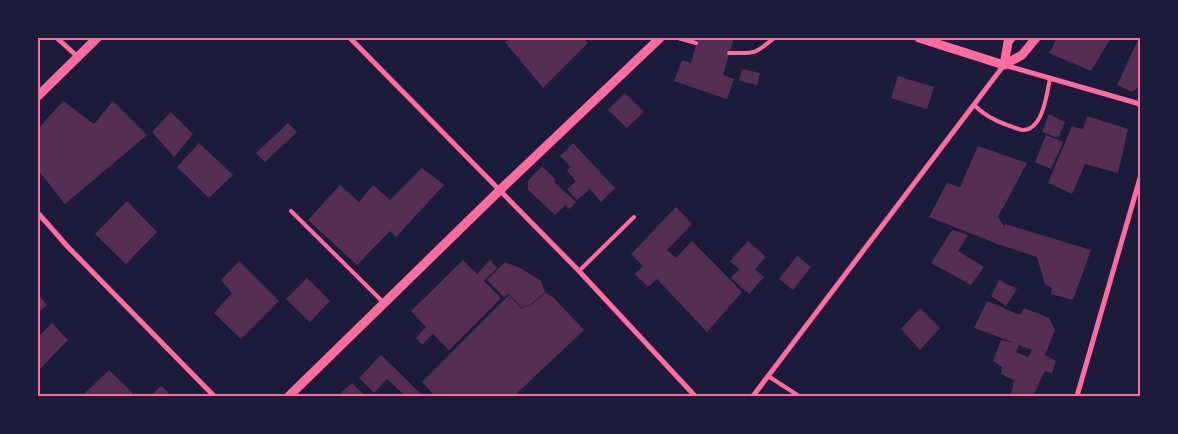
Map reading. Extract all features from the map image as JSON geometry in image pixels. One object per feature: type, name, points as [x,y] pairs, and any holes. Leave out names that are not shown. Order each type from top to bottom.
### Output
[{"type":"street","points":[[56,38],[78,57]]},
{"type":"street","points":[[38,96],[97,38]]},
{"type":"street","points":[[350,38],[579,271],[695,396]]},
{"type":"street","points":[[289,396],[500,190],[660,38]]},
{"type":"street","points":[[919,38],[1004,65],[1140,104]]},
{"type":"street","points":[[1004,65],[1008,42],[1011,38]]},
{"type":"street","points":[[753,396],[1004,65],[1022,55],[1036,38]]},
{"type":"street","points":[[1078,396],[1140,178]]},
{"type":"street","points":[[38,213],[214,396]]},
{"type":"lane","points":[[678,38],[696,43]]},
{"type":"lane","points":[[729,53],[754,53],[774,38]]},
{"type":"lane","points":[[974,105],[983,114],[995,121],[1022,130],[1028,128],[1038,121],[1045,105],[1050,78]]},
{"type":"lane","points":[[290,211],[384,304]]},
{"type":"lane","points":[[579,271],[634,217]]},
{"type":"lane","points":[[768,376],[799,396]]},
{"type":"building","points":[[511,38],[582,38],[588,43],[543,88],[505,42]]},
{"type":"building","points":[[698,38],[734,38],[723,75],[734,79],[727,99],[674,81],[682,60],[691,63]]},
{"type":"building","points":[[1057,38],[1111,38],[1091,71],[1049,53]]},
{"type":"building","points":[[1139,38],[1140,86],[1132,92],[1117,85]]},
{"type":"building","points":[[742,69],[760,73],[757,85],[739,81]]},
{"type":"building","points":[[898,76],[934,87],[927,109],[891,98]]},
{"type":"building","points":[[625,93],[644,112],[627,128],[608,110]]},
{"type":"building","points":[[63,101],[94,124],[113,101],[147,135],[65,204],[38,170],[38,129]]},
{"type":"building","points":[[171,112],[193,134],[174,157],[152,132]]},
{"type":"building","points":[[1049,114],[1065,122],[1058,138],[1042,132]]},
{"type":"building","points":[[1087,116],[1128,129],[1118,173],[1085,164],[1072,194],[1048,183],[1072,126],[1083,129]]},
{"type":"building","points":[[288,123],[297,132],[265,162],[256,153]]},
{"type":"building","points":[[1046,135],[1063,142],[1051,169],[1035,162]]},
{"type":"building","points":[[199,143],[233,175],[209,198],[177,167]]},
{"type":"building","points":[[573,143],[615,188],[601,202],[590,189],[577,200],[567,189],[576,181],[567,171],[571,167],[560,156]]},
{"type":"building","points":[[978,146],[1027,163],[998,217],[1004,226],[1002,233],[1005,224],[1091,250],[1073,300],[1051,294],[1052,288],[1045,284],[1037,257],[1000,245],[929,217],[947,183],[960,187]]},
{"type":"building","points":[[542,166],[556,180],[554,182],[576,202],[570,209],[565,205],[555,215],[528,190],[528,181]]},
{"type":"building","points":[[422,168],[444,185],[396,237],[390,231],[357,265],[308,220],[340,185],[359,202],[373,185],[390,200]]},
{"type":"building","points":[[127,201],[157,232],[126,264],[95,234]]},
{"type":"building","points":[[676,207],[692,224],[667,250],[676,258],[692,241],[742,292],[707,332],[657,279],[648,287],[635,274],[643,266],[631,254]]},
{"type":"building","points":[[952,230],[968,235],[958,251],[984,267],[971,285],[931,263]]},
{"type":"building","points":[[748,241],[766,257],[755,269],[764,277],[749,294],[731,278],[739,269],[730,261]]},
{"type":"building","points":[[797,256],[811,267],[793,290],[779,279]]},
{"type":"building","points":[[463,260],[477,274],[490,260],[497,268],[484,281],[501,298],[449,350],[433,334],[422,345],[416,338],[426,327],[411,311]]},
{"type":"building","points":[[239,261],[279,301],[241,339],[214,313],[232,293],[221,280]]},
{"type":"building","points":[[505,262],[522,269],[541,281],[545,292],[530,305],[521,307],[508,293],[504,297],[487,280]]},
{"type":"building","points":[[307,278],[330,301],[310,322],[286,299]]},
{"type":"building","points":[[999,280],[1017,289],[1006,306],[991,296]]},
{"type":"building","points":[[545,293],[553,297],[584,330],[514,396],[435,396],[422,382],[509,295],[521,308],[531,305]]},
{"type":"building","points":[[38,294],[47,305],[38,313]]},
{"type":"building","points":[[987,301],[1020,315],[1024,308],[1049,318],[1055,330],[1045,355],[1056,361],[1052,373],[1045,371],[1033,396],[1011,395],[1014,380],[1001,374],[1002,367],[993,361],[1001,340],[1015,343],[974,328]],"holes":[[[1019,345],[1032,350],[1028,357],[1016,352]]]},
{"type":"building","points":[[920,308],[940,328],[920,350],[901,329]]},
{"type":"building","points":[[52,323],[68,340],[38,371],[38,337]]},
{"type":"building","points":[[381,355],[423,396],[402,396],[404,395],[387,379],[374,393],[359,378]]},
{"type":"building","points":[[109,370],[133,393],[129,396],[82,396]]},
{"type":"building","points":[[352,383],[365,396],[337,396]]},
{"type":"building","points":[[161,386],[169,393],[165,396],[150,396]]}]
